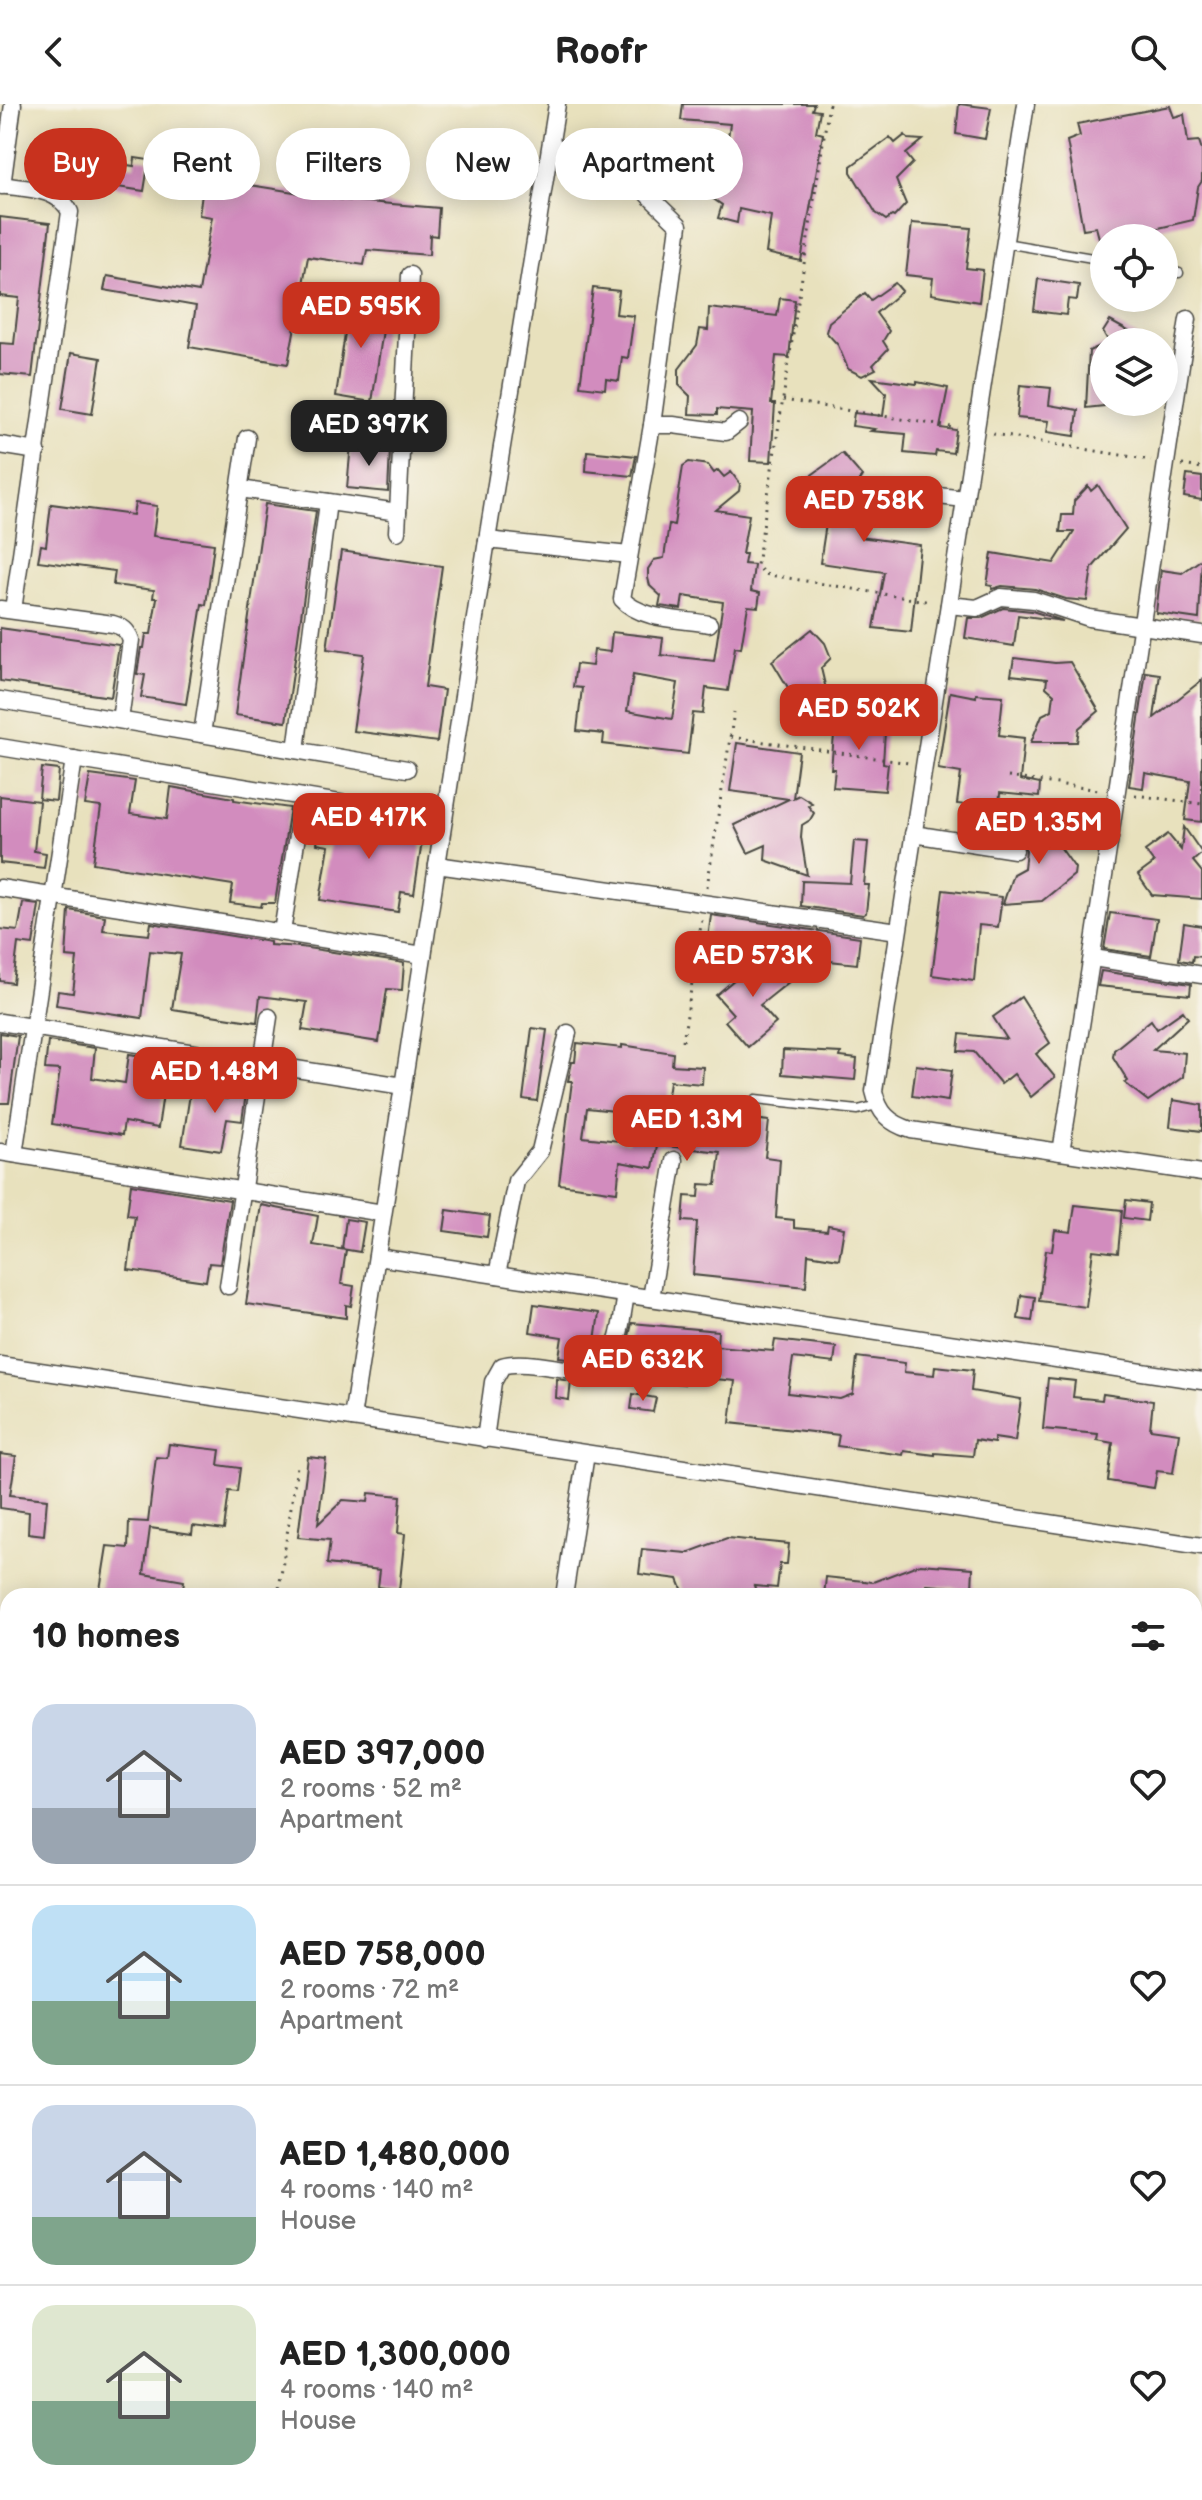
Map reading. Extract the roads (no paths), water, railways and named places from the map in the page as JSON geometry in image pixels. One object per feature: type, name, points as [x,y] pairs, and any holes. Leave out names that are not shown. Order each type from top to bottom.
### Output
[{"type":"street","points":[[13,104],[1,186],[57,195],[70,212],[37,451],[6,609],[113,624],[128,632],[131,640],[120,720]]},
{"type":"street","points":[[352,1418],[557,104]]},
{"type":"street","points":[[1026,104],[874,1091],[877,1105],[885,1117],[911,1130],[1202,1173]]},
{"type":"street","points":[[551,146],[628,160],[648,195],[679,225],[652,425],[622,599],[629,607],[642,612],[709,624]]},
{"type":"street","points":[[397,532],[410,275]]},
{"type":"street","points":[[1061,1152],[1188,319]]},
{"type":"street","points":[[652,425],[726,432],[739,422]]},
{"type":"street","points":[[202,734],[247,438]]},
{"type":"street","points":[[0,445],[37,451]]},
{"type":"street","points":[[240,489],[398,512]]},
{"type":"street","points":[[893,491],[965,499]]},
{"type":"street","points":[[296,750],[328,502]]},
{"type":"street","points":[[487,540],[629,555]]},
{"type":"street","points":[[949,605],[977,608],[1001,597],[1034,600],[1089,618],[1202,635]]},
{"type":"street","points":[[0,700],[407,769]]},
{"type":"street","points":[[0,747],[444,820]]},
{"type":"street","points":[[74,759],[34,1027],[7,1153],[383,1213]]},
{"type":"street","points":[[282,932],[303,797]]},
{"type":"street","points":[[913,834],[1015,850]]},
{"type":"street","points":[[437,865],[898,931]]},
{"type":"street","points":[[0,888],[423,955]]},
{"type":"street","points":[[1093,958],[1202,975]]},
{"type":"street","points":[[228,1286],[269,1017]]},
{"type":"street","points":[[0,1022],[403,1086]]},
{"type":"street","points":[[497,1275],[516,1181],[540,1151],[568,1033]]},
{"type":"street","points":[[651,1298],[674,1160]]},
{"type":"street","points":[[377,1257],[1202,1381]]},
{"type":"street","points":[[485,1439],[493,1382],[502,1366],[512,1362],[577,1373],[598,1372],[611,1360],[626,1294]]},
{"type":"street","points":[[0,1365],[1202,1546]]},
{"type":"street","points":[[565,1588],[586,1454]]},
{"type":"lane","points":[[1005,243],[1090,258]]},
{"type":"lane","points":[[756,1099],[858,1110],[877,1105]]}]
